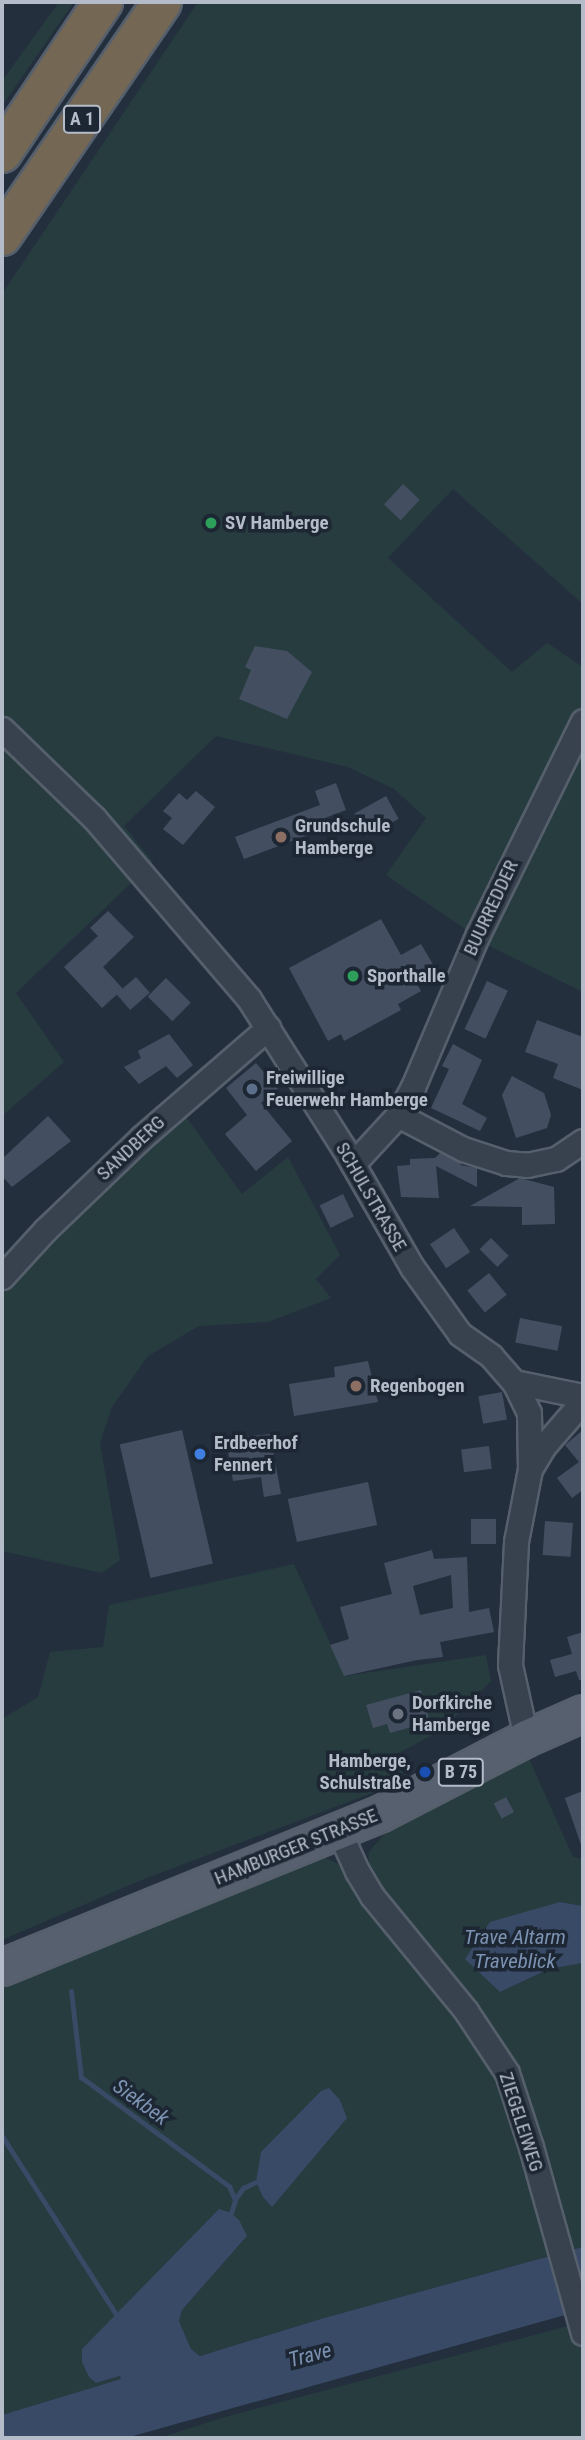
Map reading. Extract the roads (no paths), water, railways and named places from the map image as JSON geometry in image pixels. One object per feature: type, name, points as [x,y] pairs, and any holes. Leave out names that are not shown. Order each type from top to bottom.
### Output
[{"type":"highway","name":"A 1","points":[[2,153],[103,2]]},
{"type":"highway","name":"A 1","points":[[2,236],[162,2]]},
{"type":"main road","name":"HAMBURGER STRASSE","points":[[2,1967],[382,1813],[526,1738],[583,1713]]},
{"type":"street","name":"BUURREDDER","points":[[354,1164],[397,1115],[413,1087],[478,934],[583,721]]},
{"type":"street","name":"SCHULSTRASSE","points":[[2,729],[94,818],[249,999],[354,1164],[401,1250],[460,1334],[491,1356],[514,1382],[529,1413],[530,1469],[516,1542],[510,1626],[510,1665],[526,1738]]},
{"type":"street","name":"SANDBERG","points":[[2,1277],[45,1230],[142,1137],[268,1028]]},
{"type":"street","points":[[397,1115],[463,1149],[506,1163],[527,1165],[556,1159],[583,1142]]},
{"type":"street","points":[[514,1382],[583,1399],[543,1447],[530,1469]]},
{"type":"street","name":"ZIEGELEIWEG","points":[[339,1830],[357,1871],[372,1896],[496,2052],[516,2093],[583,2333]]},
{"type":"water","name":"Trave Altarm Traveblick","points":[[560,1902],[583,1906],[583,1963],[549,1969],[500,1992],[465,1959],[490,1922]]},
{"type":"water","points":[[329,2088],[340,2100],[347,2118],[272,2207],[263,2197],[256,2182],[261,2152],[321,2091]]},
{"type":"water","name":"Trave","points":[[219,2209],[231,2213],[239,2220],[247,2236],[182,2310],[179,2321],[191,2349],[200,2356],[324,2318],[583,2247],[583,2310],[126,2438],[2,2438],[2,2415],[121,2379],[120,2376],[96,2383],[89,2377],[82,2362],[82,2349]]},
{"type":"waterway","name":"Siekbek","points":[[71,1991],[81,2077],[229,2186],[235,2200],[231,2213]]},
{"type":"waterway","points":[[2,2136],[116,2314]]},
{"type":"waterway","points":[[235,2199],[243,2188],[256,2182]]},
{"type":"place","name":"SV Hamberge","points":[[211,523]]},
{"type":"place","name":"Grundschule Hamberge","points":[[281,837]]},
{"type":"place","name":"Sporthalle","points":[[353,976]]},
{"type":"place","name":"Freiwillige Feuerwehr Hamberge","points":[[252,1089]]},
{"type":"place","name":"Regenbogen","points":[[356,1386]]},
{"type":"place","name":"Erdbeerhof Fennert","points":[[200,1454]]},
{"type":"place","name":"Dorfkirche Hamberge","points":[[398,1714]]},
{"type":"place","name":"Hamberge, Schulstraße","points":[[425,1772]]}]
